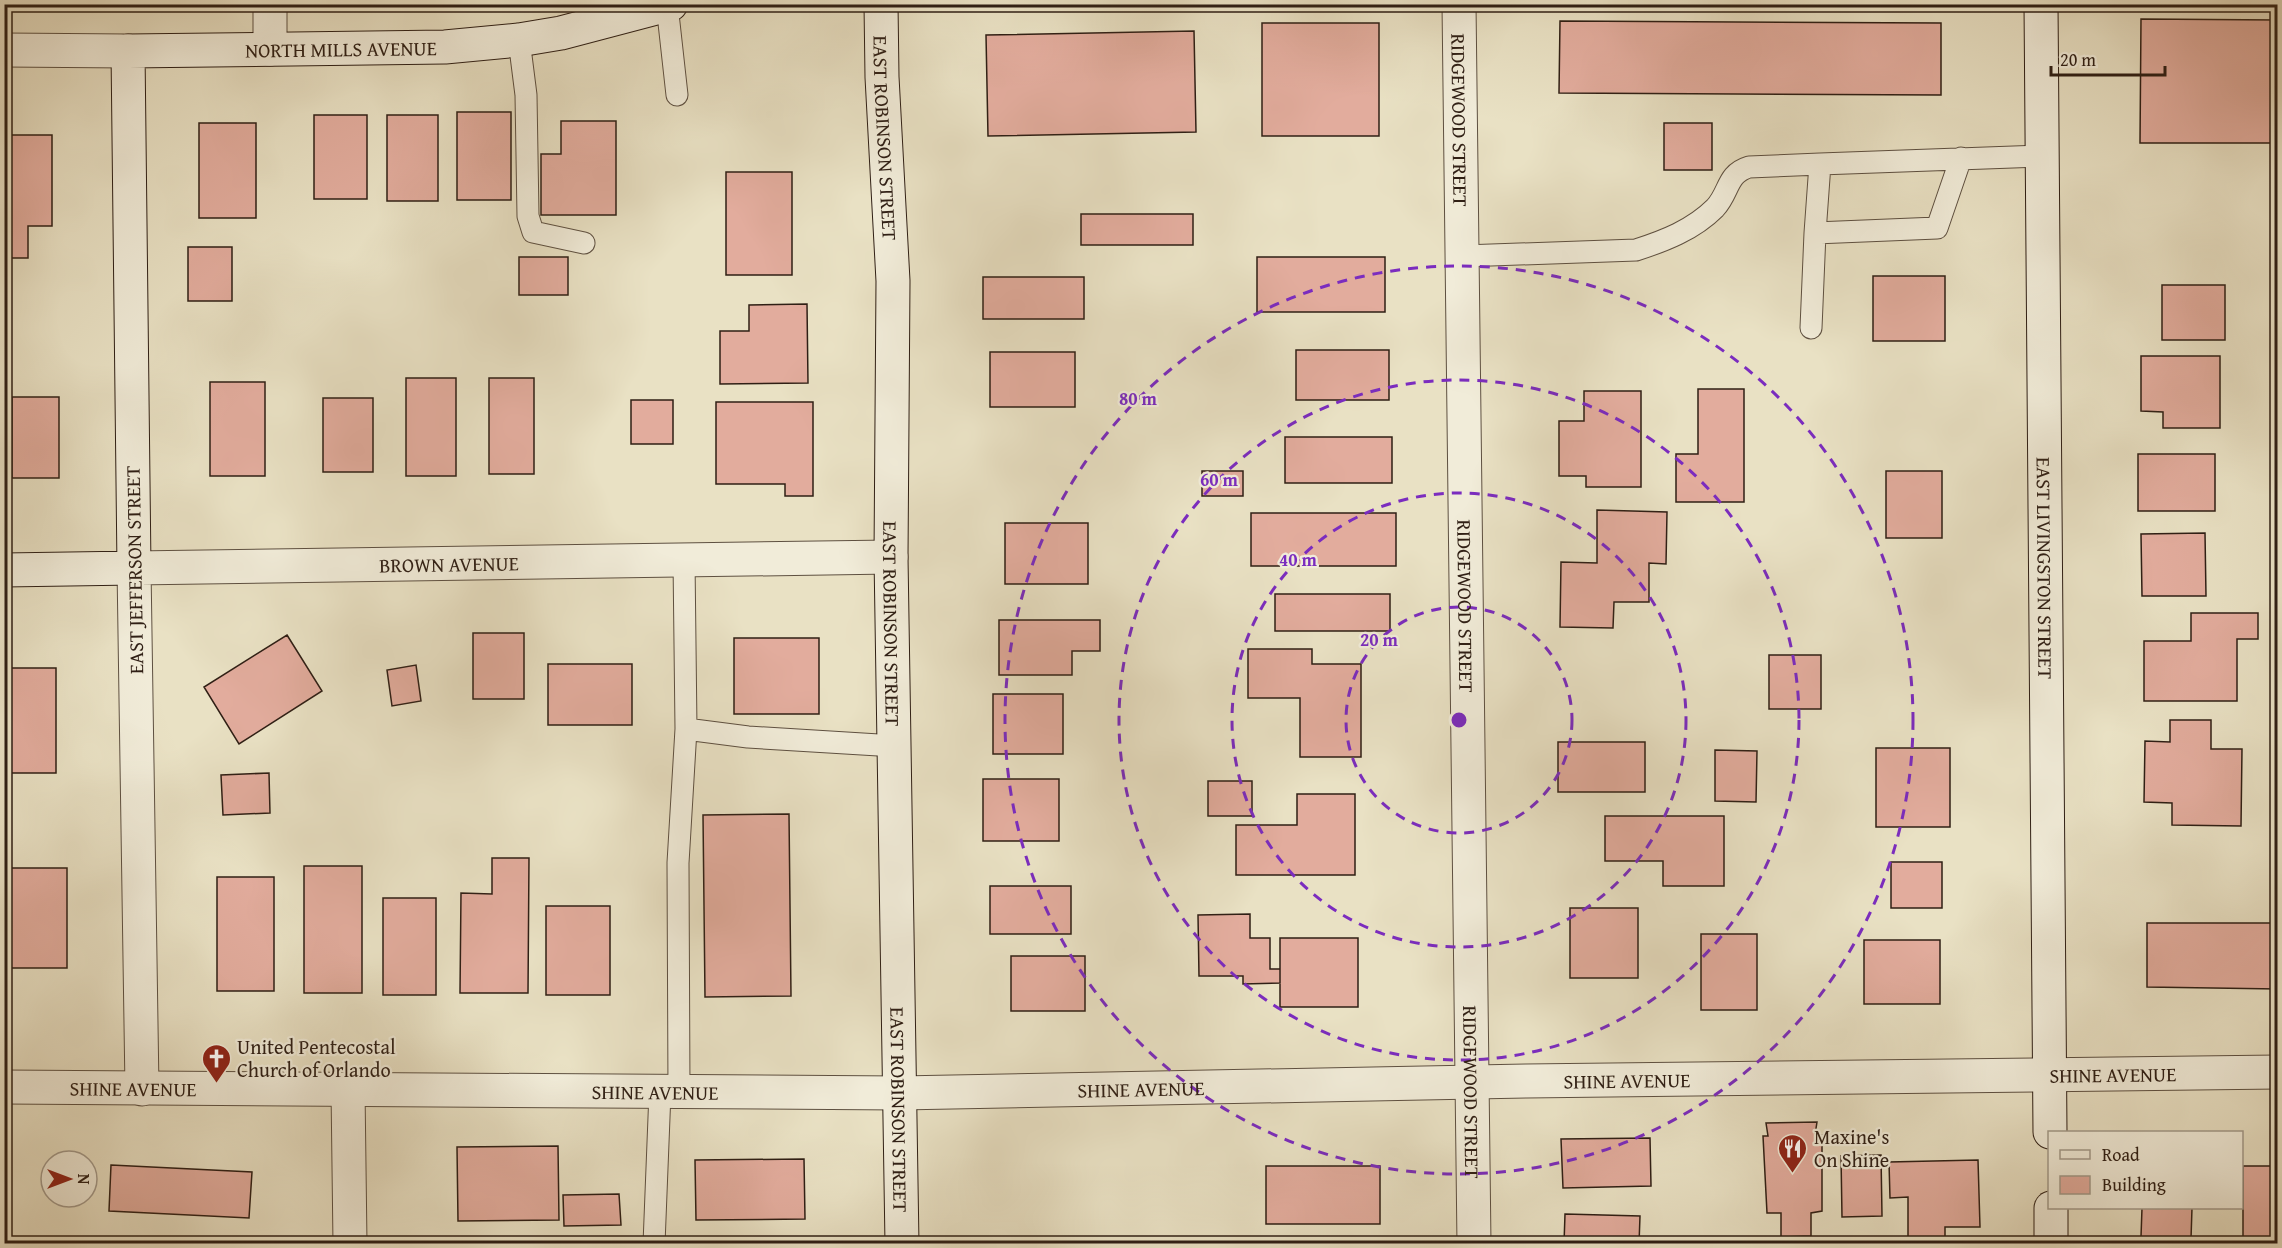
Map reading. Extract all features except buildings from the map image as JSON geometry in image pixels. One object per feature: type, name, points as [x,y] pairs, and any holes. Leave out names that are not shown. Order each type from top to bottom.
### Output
[{"type":"street","points":[[270,4],[270,49]]},
{"type":"street","name":"EAST ROBINSON STREET","points":[[881,4],[882,77],[893,281],[891,557],[902,1244]]},
{"type":"street","name":"RIDGEWOOD STREET","points":[[1459,4],[1474,1244]]},
{"type":"street","name":"EAST LIVINGSTON STREET","points":[[2041,4],[2050,1131]]},
{"type":"street","name":"NORTH MILLS AVENUE","points":[[4,50],[128,51],[445,47],[519,40],[561,33],[669,5]]},
{"type":"street","name":"EAST JEFFERSON STREET","points":[[128,51],[142,1089]]},
{"type":"street","name":"BROWN AVENUE","points":[[4,570],[891,557]]},
{"type":"street","name":"SHINE AVENUE","points":[[4,1087],[900,1093],[2277,1072]]},
{"type":"street","points":[[348,1089],[350,1244]]},
{"type":"street","points":[[2051,1209],[2051,1244]]},
{"type":"lane","points":[[669,5],[677,95]]},
{"type":"lane","points":[[519,40],[526,95],[528,216],[533,232],[584,243]]},
{"type":"lane","points":[[1463,256],[1636,250],[1663,241],[1693,225],[1715,208],[1727,192],[1731,177],[1739,170],[1749,167],[2042,156]]},
{"type":"lane","points":[[1815,233],[1937,228],[1961,158]]},
{"type":"lane","points":[[1811,328],[1820,164]]},
{"type":"lane","points":[[654,1244],[670,1092],[678,863],[686,729],[684,560]]},
{"type":"lane","points":[[686,729],[747,737],[895,746]]},
{"type":"place","name":"United Pentecostal Church of Orlando","points":[[216,1084]]},
{"type":"place","name":"Maxine's On Shine","points":[[1793,1174]]}]
